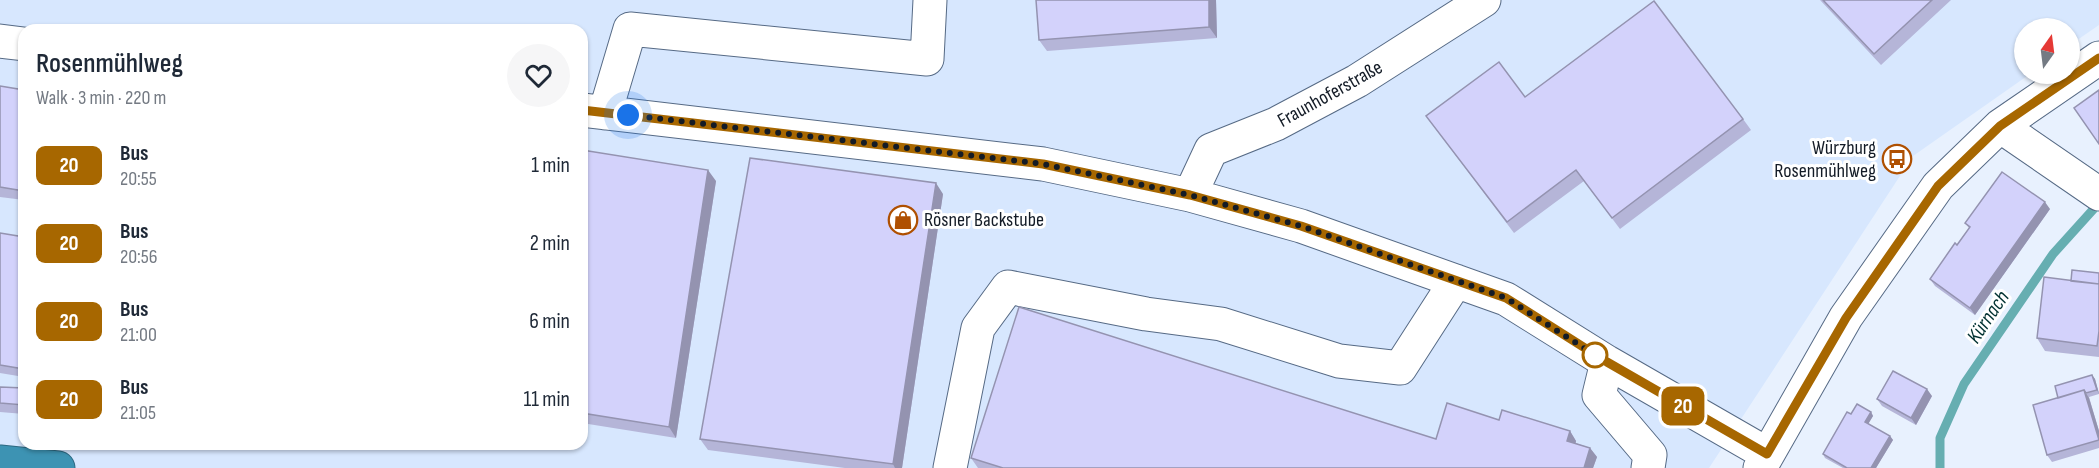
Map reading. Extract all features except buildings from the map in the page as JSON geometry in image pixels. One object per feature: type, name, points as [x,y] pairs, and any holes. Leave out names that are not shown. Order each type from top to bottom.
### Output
[{"type":"highway","points":[[0,462],[58,468]]},
{"type":"street","points":[[930,0],[927,59],[630,28],[593,111],[1043,164],[1190,195],[1301,226],[1506,298],[1764,461],[1846,318],[1938,186],[2000,126],[2099,58]]},
{"type":"street","name":"Fraunhoferstraße","points":[[1190,195],[1211,150],[1276,124],[1357,81],[1484,0]]},
{"type":"street","points":[[0,41],[18,43]]},
{"type":"street","points":[[2000,126],[2091,188]]},
{"type":"street","points":[[950,468],[978,328],[1008,287],[1146,314],[1221,324],[1339,361],[1400,368],[1456,281]]},
{"type":"street","points":[[1607,362],[1599,395],[1650,455],[1648,468]]},
{"type":"shaded area","points":[[0,0],[2099,0],[2099,25],[2080,38],[2080,18],[2014,18],[2016,84],[1913,156],[1709,468],[0,468]]},
{"type":"waterway","name":"Kürnach","points":[[1940,468],[1940,438],[1964,384],[2053,254],[2099,203]]},
{"type":"bus line","name":"20","points":[[588,111],[1043,164],[1190,195],[1301,226],[1506,298],[1607,362],[1767,454],[1846,318],[1938,186],[2000,126],[2099,58]]},
{"type":"place","name":"Würzburg Rosenmühlweg","points":[[1897,159]]},
{"type":"place","name":"Rösner Backstube","points":[[903,220]]},
{"type":"route","points":[[628,115],[1043,164],[1190,195],[1301,226],[1506,298],[1595,355]]}]
